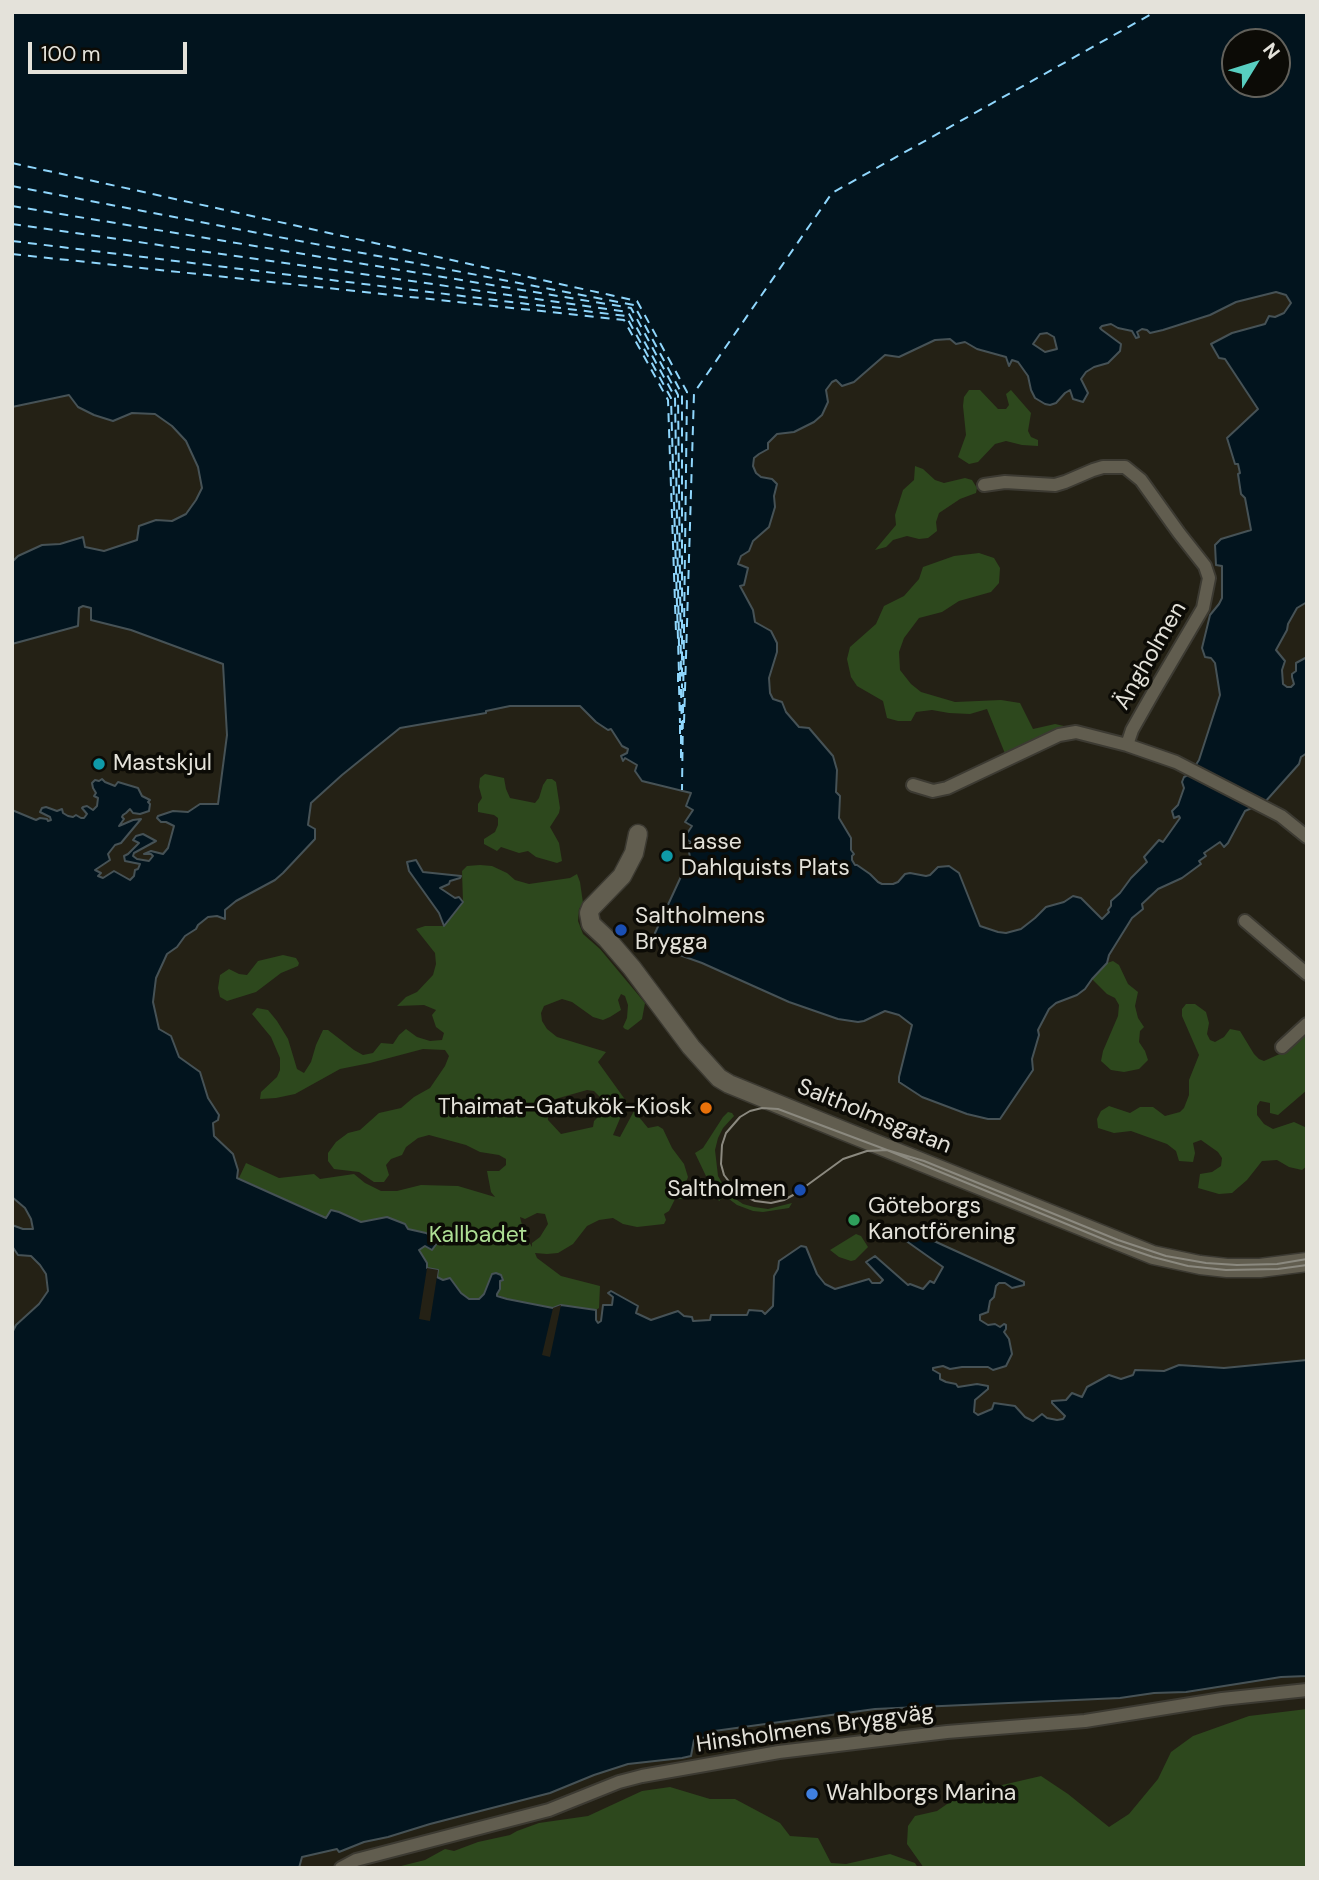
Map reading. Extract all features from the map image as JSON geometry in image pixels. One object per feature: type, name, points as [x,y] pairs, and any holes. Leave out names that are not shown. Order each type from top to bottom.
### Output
[{"type":"street","name":"Ängholmen","points":[[984,485],[1005,482],[1055,485],[1103,467],[1125,467],[1141,480],[1206,566],[1209,578],[1203,608],[1132,730],[1127,745]]},
{"type":"street","name":"Ängholmen","points":[[913,785],[933,791],[947,788],[1059,734],[1076,732],[1127,745],[1176,762],[1281,816],[1307,837]]},
{"type":"street","name":"Saltholmsgatan","points":[[638,834],[634,853],[622,876],[591,908],[590,924],[614,946],[691,1047],[719,1078],[1153,1255],[1227,1268],[1269,1267],[1307,1262]]},
{"type":"street","points":[[1245,920],[1307,974]]},
{"type":"street","points":[[1282,1047],[1307,1024]]},
{"type":"street","name":"Hinsholmens Bryggväg","points":[[341,1868],[356,1860],[549,1810],[618,1782],[642,1776],[779,1752],[947,1732],[1085,1721],[1222,1699],[1307,1690]]},
{"type":"green space","points":[[969,390],[980,390],[998,409],[1006,409],[1009,405],[1006,394],[1011,390],[1031,413],[1028,431],[1031,437],[1038,440],[1038,446],[1006,441],[995,444],[978,462],[969,464],[958,457],[966,435],[963,406],[964,397]]},
{"type":"green space","points":[[915,466],[944,483],[965,478],[972,480],[977,488],[976,493],[960,499],[939,513],[937,531],[928,538],[907,536],[875,550],[896,525],[895,515],[903,490],[914,480]]},
{"type":"green space","points":[[979,553],[994,558],[1000,568],[999,583],[991,592],[959,601],[942,612],[919,618],[904,638],[899,652],[900,670],[921,692],[955,702],[1001,700],[1020,703],[1033,729],[1055,724],[1064,726],[1064,729],[1006,756],[987,709],[970,714],[932,710],[916,712],[911,721],[887,718],[883,701],[857,686],[851,677],[847,659],[850,647],[876,624],[884,606],[904,596],[919,579],[923,567],[954,556]]},
{"type":"green space","points":[[485,774],[504,778],[510,798],[535,803],[547,779],[556,782],[560,808],[550,827],[559,843],[562,861],[557,863],[536,857],[528,851],[519,853],[501,847],[497,851],[484,844],[484,839],[495,832],[498,825],[498,818],[494,815],[478,812],[478,804],[482,798],[480,778]]},
{"type":"green space","name":"Kallbadet","points":[[467,866],[492,866],[515,880],[529,884],[570,878],[577,874],[583,903],[579,909],[578,921],[583,934],[600,949],[645,1003],[642,1019],[628,1030],[623,1027],[628,1005],[625,996],[621,994],[618,1000],[621,1010],[603,1020],[562,999],[544,1006],[541,1013],[547,1029],[557,1037],[606,1052],[598,1062],[629,1105],[624,1109],[613,1135],[620,1137],[634,1111],[648,1128],[658,1126],[663,1129],[684,1164],[688,1177],[685,1185],[694,1190],[697,1199],[675,1199],[669,1211],[664,1214],[664,1224],[637,1227],[623,1224],[613,1218],[599,1220],[587,1226],[573,1244],[558,1253],[535,1253],[537,1258],[561,1276],[600,1286],[599,1308],[596,1310],[561,1306],[553,1308],[507,1299],[496,1294],[500,1289],[500,1281],[492,1274],[484,1294],[478,1299],[469,1299],[461,1293],[419,1319],[427,1263],[419,1251],[425,1246],[431,1250],[426,1233],[378,1218],[361,1222],[339,1212],[326,1218],[239,1178],[246,1163],[279,1178],[314,1174],[320,1179],[354,1174],[381,1191],[397,1191],[421,1185],[458,1186],[495,1197],[491,1192],[487,1171],[499,1171],[506,1165],[506,1159],[429,1135],[418,1138],[406,1147],[402,1155],[391,1159],[386,1165],[389,1175],[384,1182],[374,1182],[359,1172],[334,1169],[328,1161],[328,1153],[336,1142],[348,1133],[360,1130],[379,1113],[401,1108],[430,1088],[449,1056],[445,1050],[423,1049],[340,1069],[295,1094],[260,1099],[261,1092],[277,1077],[280,1058],[271,1037],[252,1014],[257,1008],[268,1010],[288,1039],[297,1069],[304,1073],[323,1030],[328,1030],[363,1055],[373,1053],[381,1043],[393,1044],[406,1029],[417,1037],[430,1041],[442,1040],[444,1033],[436,1027],[432,1015],[436,1010],[424,1005],[397,1006],[406,997],[417,992],[433,975],[435,953],[416,929],[444,926],[463,902],[462,871]],"holes":[[[587,1090],[594,1091],[609,1106],[594,1121],[593,1127],[561,1134],[548,1120],[547,1109],[552,1100]],[[537,1213],[545,1214],[548,1224],[540,1237],[532,1243],[532,1247],[524,1233],[520,1217],[525,1219]]]},
{"type":"green space","points":[[283,955],[296,958],[298,966],[281,973],[256,992],[227,1001],[220,997],[220,975],[229,969],[247,975],[258,961]]},
{"type":"green space","points":[[1113,961],[1119,965],[1128,984],[1138,992],[1135,1006],[1144,1027],[1140,1031],[1139,1042],[1148,1060],[1139,1069],[1124,1072],[1111,1070],[1101,1061],[1118,1016],[1119,1005],[1115,998],[1092,979],[1107,963]]},
{"type":"green space","points":[[1186,1004],[1195,1004],[1206,1012],[1209,1023],[1207,1034],[1210,1040],[1215,1042],[1224,1037],[1230,1029],[1240,1031],[1254,1054],[1264,1061],[1282,1053],[1304,1033],[1307,1034],[1307,1090],[1278,1115],[1270,1113],[1270,1103],[1260,1101],[1257,1106],[1257,1115],[1264,1124],[1273,1129],[1294,1122],[1307,1128],[1307,1166],[1302,1170],[1277,1160],[1262,1161],[1232,1193],[1219,1194],[1198,1188],[1200,1174],[1212,1172],[1221,1166],[1222,1158],[1201,1140],[1193,1143],[1193,1162],[1179,1161],[1176,1151],[1167,1144],[1131,1131],[1114,1133],[1098,1128],[1097,1119],[1101,1111],[1109,1106],[1130,1113],[1140,1107],[1153,1107],[1165,1116],[1180,1112],[1184,1108],[1189,1095],[1189,1080],[1199,1055],[1182,1016],[1182,1009]]},
{"type":"green space","points":[[728,1112],[734,1116],[723,1128],[715,1150],[718,1176],[725,1188],[743,1204],[768,1209],[792,1203],[789,1208],[753,1211],[737,1205],[725,1196],[719,1201],[695,1153],[703,1148]]},
{"type":"green space","points":[[856,1234],[861,1236],[868,1247],[855,1260],[839,1257],[830,1250]]},
{"type":"green space","points":[[1307,1709],[1307,1868],[924,1868],[907,1844],[908,1826],[915,1816],[937,1811],[961,1798],[997,1796],[998,1786],[1041,1776],[1109,1827],[1129,1814],[1158,1779],[1171,1752],[1193,1736],[1249,1716]]},
{"type":"green space","points":[[670,1787],[710,1799],[735,1799],[780,1823],[790,1836],[818,1838],[831,1863],[846,1864],[890,1854],[915,1863],[918,1868],[393,1868],[425,1860],[445,1849],[454,1851],[510,1835],[539,1823],[588,1816],[642,1791]]},
{"type":"water","points":[[12,12],[1307,12],[1307,602],[1297,608],[1276,650],[1285,661],[1282,670],[1283,684],[1287,687],[1294,684],[1292,674],[1296,671],[1296,663],[1307,657],[1307,753],[1265,802],[1245,811],[1224,847],[1220,842],[1204,853],[1206,856],[1199,861],[1201,864],[1182,878],[1158,889],[1142,904],[1143,909],[1132,918],[1109,955],[1107,963],[1085,989],[1049,1009],[1038,1030],[1032,1059],[1033,1070],[1000,1119],[967,1114],[922,1097],[899,1082],[912,1025],[899,1015],[885,1011],[864,1021],[838,1019],[789,1002],[702,963],[660,948],[655,933],[690,857],[688,847],[691,842],[684,838],[692,826],[685,822],[693,810],[686,806],[691,793],[642,781],[635,771],[637,765],[625,758],[623,761],[621,756],[627,753],[628,749],[622,746],[611,729],[608,730],[596,722],[580,706],[510,706],[486,713],[400,728],[311,803],[308,825],[315,829],[315,839],[283,873],[236,901],[225,910],[225,919],[208,917],[167,954],[156,978],[153,1002],[159,1029],[171,1036],[179,1057],[200,1072],[208,1098],[219,1115],[218,1120],[213,1123],[214,1136],[233,1154],[238,1170],[237,1178],[326,1218],[331,1210],[361,1222],[387,1217],[405,1224],[408,1229],[426,1233],[437,1243],[432,1250],[425,1246],[419,1250],[427,1268],[438,1270],[437,1277],[443,1280],[450,1278],[469,1299],[479,1299],[484,1294],[492,1274],[496,1273],[501,1275],[503,1280],[500,1281],[497,1296],[553,1308],[561,1305],[596,1310],[598,1323],[601,1321],[603,1305],[612,1305],[613,1297],[608,1293],[611,1291],[638,1306],[636,1313],[651,1320],[678,1311],[684,1316],[692,1317],[693,1321],[710,1320],[711,1315],[747,1315],[749,1310],[762,1311],[765,1314],[773,1306],[774,1276],[779,1261],[801,1246],[806,1247],[817,1274],[825,1284],[835,1289],[869,1279],[872,1283],[880,1283],[883,1280],[866,1262],[875,1256],[908,1285],[923,1289],[930,1281],[934,1283],[943,1267],[902,1238],[912,1231],[1024,1282],[1024,1285],[1012,1288],[1005,1283],[999,1283],[988,1312],[980,1315],[980,1320],[988,1325],[1006,1325],[1004,1332],[1009,1339],[1012,1354],[1006,1366],[993,1370],[988,1367],[933,1368],[940,1374],[940,1379],[958,1387],[977,1384],[988,1386],[975,1400],[974,1412],[978,1415],[992,1409],[994,1403],[1015,1406],[1033,1421],[1042,1414],[1047,1418],[1063,1419],[1065,1416],[1052,1401],[1066,1400],[1072,1393],[1082,1397],[1087,1387],[1109,1375],[1121,1379],[1133,1375],[1135,1370],[1164,1371],[1179,1365],[1224,1368],[1307,1360],[1307,1676],[1120,1698],[875,1709],[707,1732],[706,1737],[694,1740],[691,1756],[628,1764],[550,1793],[364,1842],[339,1852],[337,1849],[302,1857],[299,1868],[12,1868],[12,1333],[16,1325],[39,1304],[48,1291],[46,1274],[40,1265],[31,1256],[18,1255],[12,1246],[12,1225],[33,1229],[25,1208],[12,1197],[12,810],[36,820],[51,820],[40,812],[46,807],[57,811],[62,809],[68,816],[84,818],[87,814],[83,807],[87,806],[93,810],[97,806],[98,798],[94,796],[96,793],[92,783],[95,780],[102,779],[115,786],[118,782],[138,788],[142,796],[150,800],[149,811],[140,814],[133,813],[130,809],[123,815],[124,819],[119,826],[141,819],[108,854],[110,860],[95,870],[101,873],[98,876],[103,878],[114,871],[130,880],[140,864],[125,861],[124,856],[139,843],[133,840],[136,836],[143,834],[156,841],[134,853],[133,856],[137,859],[149,861],[153,856],[144,854],[151,851],[163,854],[168,848],[174,826],[161,822],[158,816],[173,811],[188,812],[200,804],[218,804],[227,735],[223,664],[131,630],[91,620],[91,608],[79,608],[78,626],[12,644],[12,562],[18,556],[42,545],[60,544],[83,537],[85,547],[104,551],[137,540],[139,526],[156,520],[172,521],[186,514],[202,488],[198,467],[186,441],[172,426],[155,414],[132,413],[113,421],[78,407],[69,395],[12,407]],"holes":[[[1276,292],[1286,295],[1291,303],[1284,313],[1275,317],[1269,316],[1265,324],[1232,333],[1211,344],[1219,358],[1225,359],[1258,409],[1227,438],[1235,464],[1238,464],[1241,494],[1245,498],[1251,530],[1221,539],[1215,545],[1216,565],[1222,566],[1222,598],[1210,615],[1202,648],[1205,657],[1211,658],[1215,663],[1220,695],[1199,760],[1190,774],[1184,777],[1184,788],[1178,805],[1172,811],[1174,818],[1180,818],[1163,842],[1159,840],[1144,857],[1147,862],[1111,901],[1109,912],[1102,919],[1081,898],[1073,896],[1064,902],[1046,907],[1021,929],[998,932],[980,926],[959,873],[949,866],[938,867],[926,876],[905,874],[893,884],[878,882],[852,860],[854,854],[851,850],[851,838],[839,818],[840,796],[836,792],[837,770],[833,756],[809,728],[799,727],[786,712],[782,702],[773,699],[770,693],[769,678],[777,643],[771,631],[755,622],[753,610],[740,586],[744,585],[748,568],[738,564],[741,556],[749,551],[753,541],[769,527],[775,507],[777,484],[772,479],[756,473],[754,458],[768,449],[768,443],[777,434],[794,432],[822,415],[828,402],[826,390],[832,382],[836,380],[842,386],[854,382],[885,355],[899,357],[935,340],[950,339],[956,344],[965,342],[977,349],[1006,357],[1009,366],[1012,360],[1018,362],[1028,376],[1035,398],[1045,404],[1056,403],[1070,390],[1073,399],[1083,402],[1088,393],[1081,379],[1086,372],[1108,363],[1120,351],[1121,344],[1102,330],[1102,326],[1111,324],[1132,331],[1136,338],[1139,337],[1137,332],[1142,329],[1150,333],[1163,330],[1210,315],[1236,302]],[[1047,333],[1054,337],[1057,349],[1045,352],[1033,344],[1040,334]]]},
{"type":"water","points":[[416,860],[423,872],[461,876],[440,888],[455,898],[459,897],[463,902],[444,926],[439,913],[409,871],[407,862]]},
{"type":"pier","points":[[427,1268],[438,1270],[430,1321],[419,1319]]},
{"type":"pier","points":[[561,1305],[550,1357],[542,1355],[553,1308]]},
{"type":"ferry route","points":[[684,723],[694,393],[832,193],[1155,12]]},
{"type":"ferry route","points":[[12,163],[637,301],[687,392],[682,790]]},
{"type":"ferry route","points":[[12,186],[634,305],[682,394],[682,688]]},
{"type":"ferry route","points":[[12,206],[631,308],[678,395],[681,672]]},
{"type":"ferry route","points":[[12,224],[628,312],[675,397],[679,646]]},
{"type":"ferry route","points":[[12,241],[626,316],[671,398],[679,674]]},
{"type":"ferry route","points":[[12,254],[624,320],[668,400],[676,632]]},
{"type":"ferry route","points":[[680,672],[680,688]]},
{"type":"ferry route","points":[[678,673],[678,688]]},
{"type":"ferry route","points":[[679,686],[680,723]]},
{"type":"ferry route","points":[[681,689],[682,735]]},
{"type":"ferry route","points":[[680,725],[680,737]]},
{"type":"ferry route","points":[[681,735],[681,751]]},
{"type":"ferry route","points":[[681,749],[681,765]]},
{"type":"tram line","points":[[1307,1259],[1277,1264],[1237,1265],[1166,1256],[1118,1240],[924,1161],[887,1150],[867,1151],[843,1159],[784,1200],[771,1203],[755,1201],[737,1192],[724,1175],[721,1164],[722,1145],[726,1133],[740,1117],[762,1108],[778,1109],[887,1150],[1115,1244],[1153,1257],[1188,1266],[1226,1270],[1278,1269],[1307,1265]]},
{"type":"place","name":"Mastskjul","points":[[99,764]]},
{"type":"place","name":"Lasse Dahlquists Plats","points":[[667,856]]},
{"type":"place","name":"Saltholmens Brygga","points":[[621,930]]},
{"type":"place","name":"Thaimat-Gatukök-Kiosk","points":[[706,1108]]},
{"type":"place","name":"Saltholmen","points":[[800,1190]]},
{"type":"place","name":"Göteborgs Kanotförening","points":[[854,1220]]},
{"type":"place","name":"Wahlborgs Marina","points":[[812,1794]]}]
